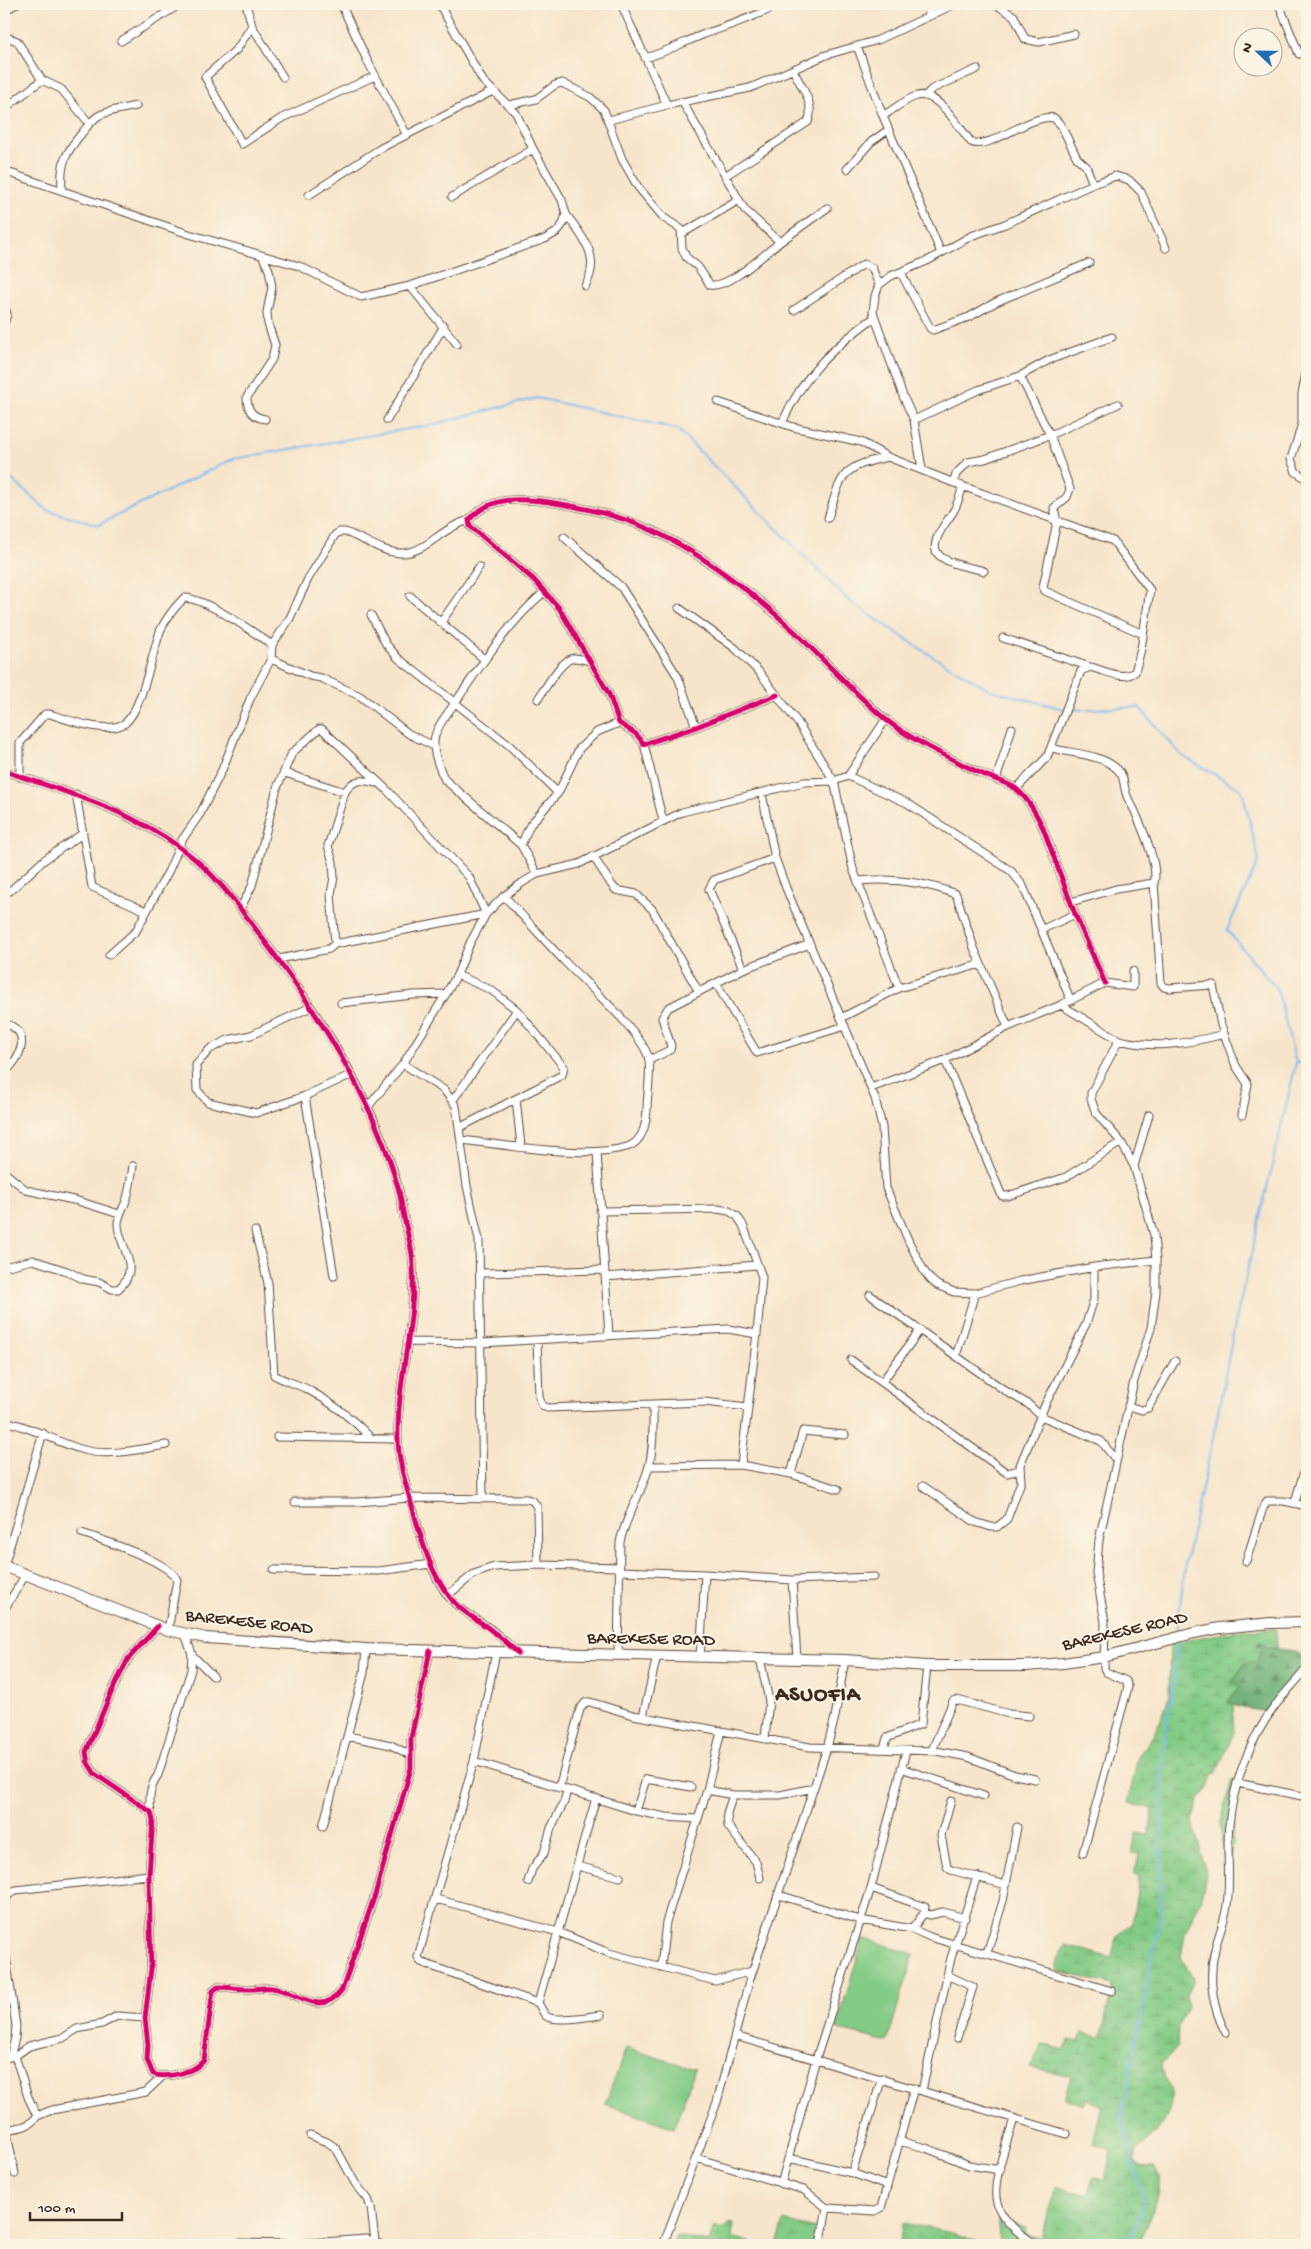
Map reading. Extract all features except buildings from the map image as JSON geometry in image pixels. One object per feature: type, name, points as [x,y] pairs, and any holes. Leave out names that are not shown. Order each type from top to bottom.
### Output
[{"type":"main road","name":"BAREKESE ROAD","points":[[4,1566],[117,1612],[185,1634],[224,1640],[366,1649],[844,1660],[927,1666],[1046,1665],[1104,1657],[1220,1628],[1307,1622]]},
{"type":"street","points":[[4,11],[16,4]]},
{"type":"street","points":[[121,40],[180,4]]},
{"type":"street","points":[[246,4],[252,26],[283,77]]},
{"type":"street","points":[[341,4],[375,76],[407,135]]},
{"type":"street","points":[[439,4],[483,81],[516,113],[533,149],[562,200],[566,214],[586,243],[592,257],[592,274],[585,286]]},
{"type":"street","points":[[621,4],[667,105]]},
{"type":"street","points":[[645,58],[675,48],[782,4]]},
{"type":"street","points":[[927,4],[930,16]]},
{"type":"street","points":[[609,120],[667,105],[750,88],[826,55],[857,46],[955,4]]},
{"type":"street","points":[[995,4],[1014,16],[1025,39],[1039,42],[1074,34]]},
{"type":"street","points":[[1279,4],[1299,54]]},
{"type":"street","points":[[252,26],[237,49],[205,77],[242,144],[282,118],[375,76]]},
{"type":"street","points":[[4,36],[17,41],[42,80],[65,92],[89,123]]},
{"type":"street","points":[[857,46],[888,130],[941,253]]},
{"type":"street","points":[[925,96],[932,89],[976,69]]},
{"type":"street","points":[[724,176],[808,122],[811,114],[810,105],[793,70]]},
{"type":"street","points":[[4,109],[42,80]]},
{"type":"street","points":[[509,105],[536,99],[555,85],[562,83],[590,96],[604,110],[622,159],[638,187],[664,218],[681,230],[683,234],[682,248],[686,257],[698,267],[710,285],[713,286],[742,274],[760,256],[827,208]]},
{"type":"street","points":[[309,195],[381,148],[493,91]]},
{"type":"street","points":[[883,116],[916,96],[925,96],[943,106],[975,144],[986,144],[1011,130],[1047,117],[1054,118],[1061,125],[1077,158],[1086,166],[1093,184]]},
{"type":"street","points":[[683,103],[745,210],[761,227],[780,242]]},
{"type":"street","points":[[62,190],[60,172],[65,156],[89,123],[108,112],[136,106]]},
{"type":"street","points":[[847,169],[871,142],[888,130]]},
{"type":"street","points":[[452,197],[533,149]]},
{"type":"street","points":[[4,171],[164,226],[299,266],[361,297],[410,286],[545,239],[557,232],[563,224],[566,214]]},
{"type":"street","points":[[922,469],[914,420],[902,396],[873,312],[875,296],[879,285],[891,276],[929,260],[971,236],[1027,215],[1093,184],[1116,176],[1123,177],[1136,186],[1146,202],[1166,248]]},
{"type":"street","points":[[683,234],[739,200]]},
{"type":"street","points":[[263,256],[269,270],[272,287],[267,312],[275,345],[272,359],[247,396],[250,411],[256,417],[265,419]]},
{"type":"street","points":[[794,310],[864,264],[872,268],[879,285]]},
{"type":"street","points":[[901,273],[930,328],[933,330],[969,317],[996,302],[1089,264]]},
{"type":"street","points":[[410,286],[457,344]]},
{"type":"street","points":[[4,305],[7,314],[4,324]]},
{"type":"street","points":[[782,423],[793,398],[811,373],[841,341],[875,317]]},
{"type":"street","points":[[387,420],[444,326]]},
{"type":"street","points":[[1307,329],[1307,335]]},
{"type":"street","points":[[914,420],[978,390],[1020,376],[1073,350],[1112,337]]},
{"type":"street","points":[[1307,368],[1302,394],[1302,424],[1291,459],[1296,472],[1307,479]]},
{"type":"street","points":[[1020,376],[1050,435],[1070,489],[1067,497],[1055,506],[1057,522],[1043,588],[1045,591],[1143,634]]},
{"type":"street","points":[[718,402],[782,423],[861,442],[888,456],[954,483],[1112,541],[1150,590],[1138,665],[1135,672],[1130,675],[1116,675],[1003,638]]},
{"type":"street","points":[[954,483],[956,474],[968,462],[985,459],[1050,435],[1118,404]]},
{"type":"street","points":[[828,518],[837,488],[850,468],[860,463],[888,456]]},
{"type":"street","points":[[963,486],[954,511],[937,538],[935,549],[938,556],[947,560],[984,570]]},
{"type":"street","points":[[109,955],[136,931],[169,870],[182,840],[200,814],[247,706],[271,659],[272,645],[289,620],[308,579],[335,535],[339,532],[402,553],[415,550],[429,543],[451,528],[469,520],[483,507],[501,500],[527,499],[584,509],[644,527],[679,544],[758,601],[793,630],[886,719],[926,746],[1016,789],[1037,816],[1075,914],[1105,983]]},
{"type":"street","points":[[469,520],[470,526],[533,579],[558,608],[609,694],[619,722],[636,734],[644,744],[663,821]]},
{"type":"street","points":[[564,537],[621,587],[627,595],[678,677],[696,727]]},
{"type":"street","points":[[442,621],[479,567]]},
{"type":"street","points":[[537,874],[521,845],[445,780],[434,746],[435,735],[484,658],[524,610],[544,592]]},
{"type":"street","points":[[410,596],[484,658]]},
{"type":"street","points":[[20,777],[20,743],[45,714],[84,725],[111,727],[124,723],[128,719],[140,696],[162,627],[184,598],[201,602],[238,622],[272,645]]},
{"type":"street","points":[[679,608],[735,648],[759,672],[798,723],[834,781],[853,869],[900,988]]},
{"type":"street","points":[[370,615],[386,644],[398,658],[510,746],[558,793]]},
{"type":"street","points":[[538,700],[562,665],[568,660],[574,658],[590,660]]},
{"type":"street","points":[[271,659],[310,676],[321,678],[360,696],[409,734],[434,746]]},
{"type":"street","points":[[1016,789],[1042,764],[1052,748],[1082,671],[1090,667]]},
{"type":"street","points":[[644,744],[696,727],[777,695]]},
{"type":"street","points":[[367,1108],[403,1064],[457,975],[470,942],[486,914],[504,896],[537,874],[579,864],[663,821],[696,808],[762,794],[804,782],[834,781],[848,776],[886,719]]},
{"type":"street","points":[[521,845],[530,825],[558,793],[579,750],[597,732],[619,722]]},
{"type":"street","points":[[240,909],[252,886],[278,788],[292,753],[319,728],[379,784],[469,877],[486,914]]},
{"type":"street","points":[[996,780],[1012,728]]},
{"type":"street","points":[[1052,748],[1098,759],[1114,766],[1120,772],[1155,870],[1154,883],[1161,983],[1164,987],[1169,988],[1214,985],[1224,1034],[1236,1066],[1248,1084],[1242,1115]]},
{"type":"street","points":[[4,771],[76,794],[124,814],[180,847],[214,877],[279,959],[311,1008],[367,1108],[397,1184],[413,1263],[413,1289],[400,1396],[398,1439],[410,1498],[431,1564],[448,1595],[459,1608],[493,1631],[518,1653]]},
{"type":"street","points":[[285,773],[345,792]]},
{"type":"street","points":[[848,776],[907,803],[1011,871],[1024,886],[1071,1001]]},
{"type":"street","points":[[335,944],[331,894],[334,877],[328,846],[345,792],[354,781],[367,780],[379,784]]},
{"type":"street","points":[[76,794],[92,887],[146,911]]},
{"type":"street","points":[[762,794],[775,858],[871,1088],[882,1127],[886,1188],[909,1242],[924,1271],[937,1285],[954,1292],[975,1293],[1020,1281],[1094,1267],[1156,1260]]},
{"type":"street","points":[[10,891],[44,860],[82,834]]},
{"type":"street","points":[[593,856],[616,890],[636,894],[652,909],[699,992]]},
{"type":"street","points":[[743,969],[709,889],[710,884],[714,880],[775,858]]},
{"type":"street","points":[[858,881],[874,879],[910,882],[956,894],[981,964],[1008,1026]]},
{"type":"street","points":[[1071,902],[1116,890],[1154,883]]},
{"type":"street","points":[[461,1140],[597,1152],[628,1146],[636,1142],[642,1134],[647,1119],[649,1060],[640,1042],[616,1013],[504,896]]},
{"type":"street","points":[[279,959],[329,949],[335,944],[486,914]]},
{"type":"street","points":[[1042,929],[1075,914]]},
{"type":"street","points":[[649,1060],[670,1050],[672,1046],[662,1018],[668,1008],[717,985],[743,969],[810,944]]},
{"type":"street","points":[[841,1018],[900,988],[981,964]]},
{"type":"street","points":[[871,1088],[945,1060],[1008,1026],[1071,1001],[1105,983],[1133,987],[1133,971]]},
{"type":"street","points":[[457,975],[491,990],[517,1010],[564,1067],[562,1075],[459,1128]]},
{"type":"street","points":[[717,985],[757,1053],[845,1026]]},
{"type":"street","points":[[341,1003],[413,994],[446,994]]},
{"type":"street","points":[[1061,1005],[1119,1040],[1165,1046],[1224,1034]]},
{"type":"street","points":[[311,1008],[250,1036],[228,1040],[210,1049],[196,1065],[197,1090],[208,1102],[250,1113],[262,1111],[304,1096],[350,1075]]},
{"type":"street","points":[[453,1100],[517,1010]]},
{"type":"street","points":[[4,1023],[17,1029],[20,1033],[21,1045],[18,1058],[4,1073]]},
{"type":"street","points":[[1083,1853],[1128,1687],[1126,1681],[1121,1677],[1106,1672],[1104,1657],[1105,1622],[1096,1573],[1099,1540],[1128,1406],[1134,1381],[1148,1343],[1153,1318],[1156,1260],[1154,1235],[1134,1166],[1121,1142],[1096,1112],[1090,1099],[1091,1093],[1119,1040]]},
{"type":"street","points":[[945,1060],[1002,1196],[1008,1196],[1066,1177],[1121,1142]]},
{"type":"street","points":[[403,1064],[444,1090],[453,1100],[459,1128],[467,1186],[479,1240],[483,1499]]},
{"type":"street","points":[[304,1096],[334,1276]]},
{"type":"street","points":[[516,1099],[521,1146]]},
{"type":"street","points":[[1134,1166],[1148,1115]]},
{"type":"street","points":[[597,1152],[609,1335]]},
{"type":"street","points":[[4,1267],[33,1260],[67,1271],[83,1279],[99,1282],[112,1289],[118,1289],[126,1281],[129,1264],[128,1252],[118,1226],[120,1214],[126,1202],[133,1166]]},
{"type":"street","points":[[4,1172],[26,1190],[78,1201],[120,1214]]},
{"type":"street","points":[[600,1211],[718,1209],[729,1211],[737,1216],[743,1226],[762,1277],[741,1465]]},
{"type":"street","points":[[255,1231],[268,1283],[274,1375],[302,1387],[330,1403],[356,1423],[370,1437]]},
{"type":"street","points":[[481,1273],[605,1273],[757,1265]]},
{"type":"street","points":[[923,1486],[976,1522],[997,1527],[1007,1519],[1021,1482],[1020,1465],[1040,1416],[1086,1324],[1094,1299],[1094,1267]]},
{"type":"street","points":[[956,1356],[975,1293]]},
{"type":"street","points":[[870,1295],[1007,1392],[1028,1404],[1040,1416],[1100,1441],[1116,1460]]},
{"type":"street","points":[[407,1342],[481,1343],[728,1329],[757,1334]]},
{"type":"street","points":[[882,1382],[920,1330]]},
{"type":"street","points":[[537,1340],[539,1397],[542,1405],[547,1408],[705,1402],[747,1408]]},
{"type":"street","points":[[851,1360],[1008,1473],[1020,1470]]},
{"type":"street","points":[[1128,1406],[1142,1410],[1148,1408],[1175,1361]]},
{"type":"street","points":[[618,1656],[620,1542],[624,1525],[649,1466],[653,1404]]},
{"type":"street","points":[[4,1421],[43,1433],[86,1451],[128,1451],[166,1445]]},
{"type":"street","points":[[791,1474],[803,1431],[845,1435]]},
{"type":"street","points":[[4,1566],[43,1433]]},
{"type":"street","points":[[277,1437],[370,1437],[398,1439]]},
{"type":"street","points":[[1295,1502],[1307,1461]]},
{"type":"street","points":[[649,1466],[741,1465],[791,1474],[838,1489]]},
{"type":"street","points":[[295,1502],[357,1502],[410,1498],[527,1499],[533,1501],[537,1507],[538,1565]]},
{"type":"street","points":[[1246,1560],[1264,1504],[1267,1501],[1295,1502],[1307,1506]]},
{"type":"street","points":[[82,1533],[142,1555],[174,1574],[177,1580],[168,1630]]},
{"type":"street","points":[[274,1570],[379,1571],[431,1564]]},
{"type":"street","points":[[448,1595],[466,1580],[483,1570],[494,1567],[538,1565],[792,1580],[874,1577]]},
{"type":"street","points":[[4,1610],[26,1574]]},
{"type":"street","points":[[700,1658],[704,1574]]},
{"type":"street","points":[[792,1580],[797,1659]]},
{"type":"street","points":[[151,1812],[94,1774],[88,1763],[86,1752],[128,1659],[158,1626]]},
{"type":"street","points":[[162,2077],[153,2074],[147,2060],[148,2045],[145,2018],[151,1969],[149,1875],[153,1820],[149,1801],[151,1784],[158,1775],[182,1704],[191,1670],[192,1654],[185,1634]]},
{"type":"street","points":[[323,1826],[364,1674],[366,1649]]},
{"type":"street","points":[[15,2174],[5,2130],[25,2126],[33,2122],[37,2116],[52,2110],[146,2092],[162,2077],[197,2067],[204,2060],[213,1991],[218,1987],[272,1988],[313,2002],[325,2003],[335,1999],[342,1990],[375,1895],[411,1768],[411,1738],[430,1651]]},
{"type":"street","points":[[496,1652],[474,1761],[436,1898],[419,1948],[418,1957],[421,1962],[538,2003],[545,2016],[550,2018],[560,2019],[602,2014]]},
{"type":"street","points":[[192,1654],[213,1676]]},
{"type":"street","points":[[643,1716],[657,1656]]},
{"type":"street","points":[[760,1658],[769,1701],[765,1739]]},
{"type":"street","points":[[663,2245],[717,2102],[752,1971],[827,1748],[839,1700],[844,1660]]},
{"type":"street","points":[[884,1749],[887,1738],[921,1724],[927,1666]]},
{"type":"street","points":[[1226,2033],[1218,2018],[1213,1994],[1212,1970],[1228,1903],[1229,1826],[1237,1783],[1274,1706],[1307,1668]]},
{"type":"street","points":[[932,1750],[953,1701],[957,1700],[1009,1714],[1028,1716]]},
{"type":"street","points":[[559,1788],[580,1709],[586,1702],[643,1716],[721,1731],[827,1748],[932,1750],[968,1758],[1035,1780]]},
{"type":"street","points":[[661,1967],[666,1922],[707,1790],[721,1731]]},
{"type":"street","points":[[348,1736],[391,1745],[410,1756]]},
{"type":"street","points":[[781,2184],[816,2059],[871,1888],[906,1751]]},
{"type":"street","points":[[474,1761],[636,1811],[666,1817],[697,1819]]},
{"type":"street","points":[[901,1768],[984,1796]]},
{"type":"street","points":[[636,1811],[646,1779],[691,1787]]},
{"type":"street","points":[[1237,1783],[1307,1797]]},
{"type":"street","points":[[707,1790],[734,1795],[780,1795],[814,1788]]},
{"type":"street","points":[[528,1882],[532,1869],[544,1853],[551,1828],[564,1802],[567,1790]]},
{"type":"street","points":[[734,1795],[727,1813],[728,1826],[756,1862],[760,1878]]},
{"type":"street","points":[[538,2003],[596,1798]]},
{"type":"street","points":[[951,1801],[941,1835],[945,1863],[950,1870],[1006,1885]]},
{"type":"street","points":[[987,1954],[1004,1901],[1017,1827]]},
{"type":"street","points":[[577,1866],[620,1877]]},
{"type":"street","points":[[4,1912],[4,1902],[9,1893],[16,1890],[149,1875]]},
{"type":"street","points":[[922,2091],[955,1944],[965,1918],[977,1876]]},
{"type":"street","points":[[871,1888],[923,1905],[924,1913],[912,1929]]},
{"type":"street","points":[[779,1895],[860,1920],[894,1924],[912,1929],[930,1937],[1112,1991]]},
{"type":"street","points":[[436,1898],[558,1932],[609,1952],[715,1981],[752,1971]]},
{"type":"street","points":[[924,1913],[930,1915],[944,1912],[965,1918]]},
{"type":"street","points":[[4,1943],[16,2026],[15,2038],[9,2057],[37,2116]]},
{"type":"street","points":[[948,1974],[973,1987],[957,2038]]},
{"type":"street","points":[[9,2057],[29,2046],[63,2038],[77,2029],[102,2024],[117,2016],[145,2018]]},
{"type":"street","points":[[735,2036],[1067,2134]]},
{"type":"street","points":[[852,2173],[882,2078]]},
{"type":"street","points":[[696,2158],[804,2190],[827,2208],[879,2210],[914,2088]]},
{"type":"street","points":[[1014,2119],[1000,2170],[996,2194],[1000,2210],[1013,2226],[1037,2245]]},
{"type":"street","points":[[310,2135],[336,2148],[355,2183],[368,2199],[371,2208],[374,2241]]},
{"type":"street","points":[[899,2141],[941,2153],[968,2165],[1000,2170]]},
{"type":"street","points":[[789,2158],[852,2173],[887,2186]]},
{"type":"street","points":[[820,2245],[827,2208]]},
{"type":"street","points":[[235,2245],[240,2243],[294,2244],[359,2239],[374,2241],[382,2245]]},
{"type":"green space","points":[[1250,1629],[1276,1629],[1277,1648],[1269,1648],[1260,1641],[1257,1645],[1262,1649],[1256,1661],[1245,1663],[1232,1682],[1239,1686],[1228,1702],[1233,1705],[1234,1733],[1216,1774],[1213,1773],[1208,1790],[1198,1800],[1193,1821],[1206,1874],[1201,1899],[1185,1934],[1181,1957],[1193,1979],[1186,1995],[1188,2008],[1178,2026],[1177,2047],[1161,2064],[1171,2092],[1170,2109],[1156,2133],[1137,2150],[1135,2161],[1138,2166],[1154,2167],[1158,2175],[1160,2184],[1155,2206],[1138,2245],[998,2245],[999,2219],[1026,2227],[1026,2234],[1041,2238],[1056,2187],[1088,2195],[1093,2177],[1105,2181],[1111,2150],[1093,2143],[1102,2105],[1086,2099],[1084,2105],[1064,2098],[1071,2076],[1030,2067],[1043,2044],[1065,2050],[1068,2040],[1079,2042],[1082,2032],[1101,2038],[1113,1985],[1057,1971],[1057,1959],[1066,1945],[1111,1958],[1115,1943],[1120,1934],[1132,1925],[1139,1877],[1134,1875],[1139,1854],[1132,1853],[1136,1833],[1149,1835],[1153,1809],[1128,1803],[1138,1756],[1149,1742],[1163,1716],[1169,1694],[1170,1645],[1196,1638]]},
{"type":"green space","points":[[1261,1641],[1270,1648],[1297,1651],[1307,1661],[1307,1664],[1268,1713],[1238,1707],[1228,1702],[1239,1686],[1232,1682]]},
{"type":"green space","points":[[1232,1779],[1236,1780],[1231,1858],[1224,1856],[1220,1826]]},
{"type":"green space","points":[[863,1938],[914,1954],[887,2042],[836,2029]]},
{"type":"green space","points":[[626,2048],[695,2069],[674,2128],[605,2104]]},
{"type":"green space","points":[[784,2221],[818,2230],[816,2245],[777,2245]]},
{"type":"green space","points":[[730,2222],[734,2223],[732,2237],[759,2245],[673,2245],[676,2236],[709,2242],[714,2228],[727,2227]]},
{"type":"green space","points":[[903,2223],[948,2232],[977,2241],[977,2245],[898,2245]]},
{"type":"waterway","points":[[4,473],[47,510],[98,525],[233,459],[431,425],[537,398],[677,429],[849,601],[924,651],[990,690],[1064,709]]},
{"type":"waterway","points":[[1068,710],[1139,707],[1181,755],[1242,790],[1259,860],[1227,930],[1277,989],[1296,1063],[1235,1324],[1212,1443],[1185,1565],[1177,1631]]},
{"type":"waterway","points":[[1296,1063],[1307,1063]]},
{"type":"waterway","points":[[1128,2245],[1144,2204],[1121,2118],[1161,1912],[1161,1772],[1178,1644]]},
{"type":"cycle path","points":[[777,695],[696,727],[644,744],[636,734],[619,723],[609,694],[559,608],[533,579],[470,526],[469,520],[486,506],[506,500],[561,504],[621,518],[644,527],[704,559],[724,573],[779,617],[885,719],[919,742],[980,773],[1015,788],[1024,796],[1043,828],[1075,914],[1105,983]]},
{"type":"cycle path","points":[[4,771],[73,794],[118,812],[161,835],[194,858],[224,889],[251,923],[301,992],[340,1054],[373,1119],[386,1151],[398,1189],[411,1249],[413,1266],[412,1309],[398,1416],[398,1448],[407,1490],[425,1549],[443,1588],[453,1602],[499,1636],[518,1653]]},
{"type":"cycle path","points":[[158,1626],[128,1659],[86,1752],[88,1763],[95,1774],[151,1812],[153,1820],[149,1875],[151,1969],[145,2018],[148,2045],[147,2060],[153,2074],[165,2076],[188,2071],[204,2060],[213,1991],[218,1987],[272,1988],[317,2003],[333,1998],[342,1990],[375,1895],[411,1768],[411,1738],[430,1651]]},
{"type":"district","name":"ASUOFIA","points":[[818,1696]]}]
